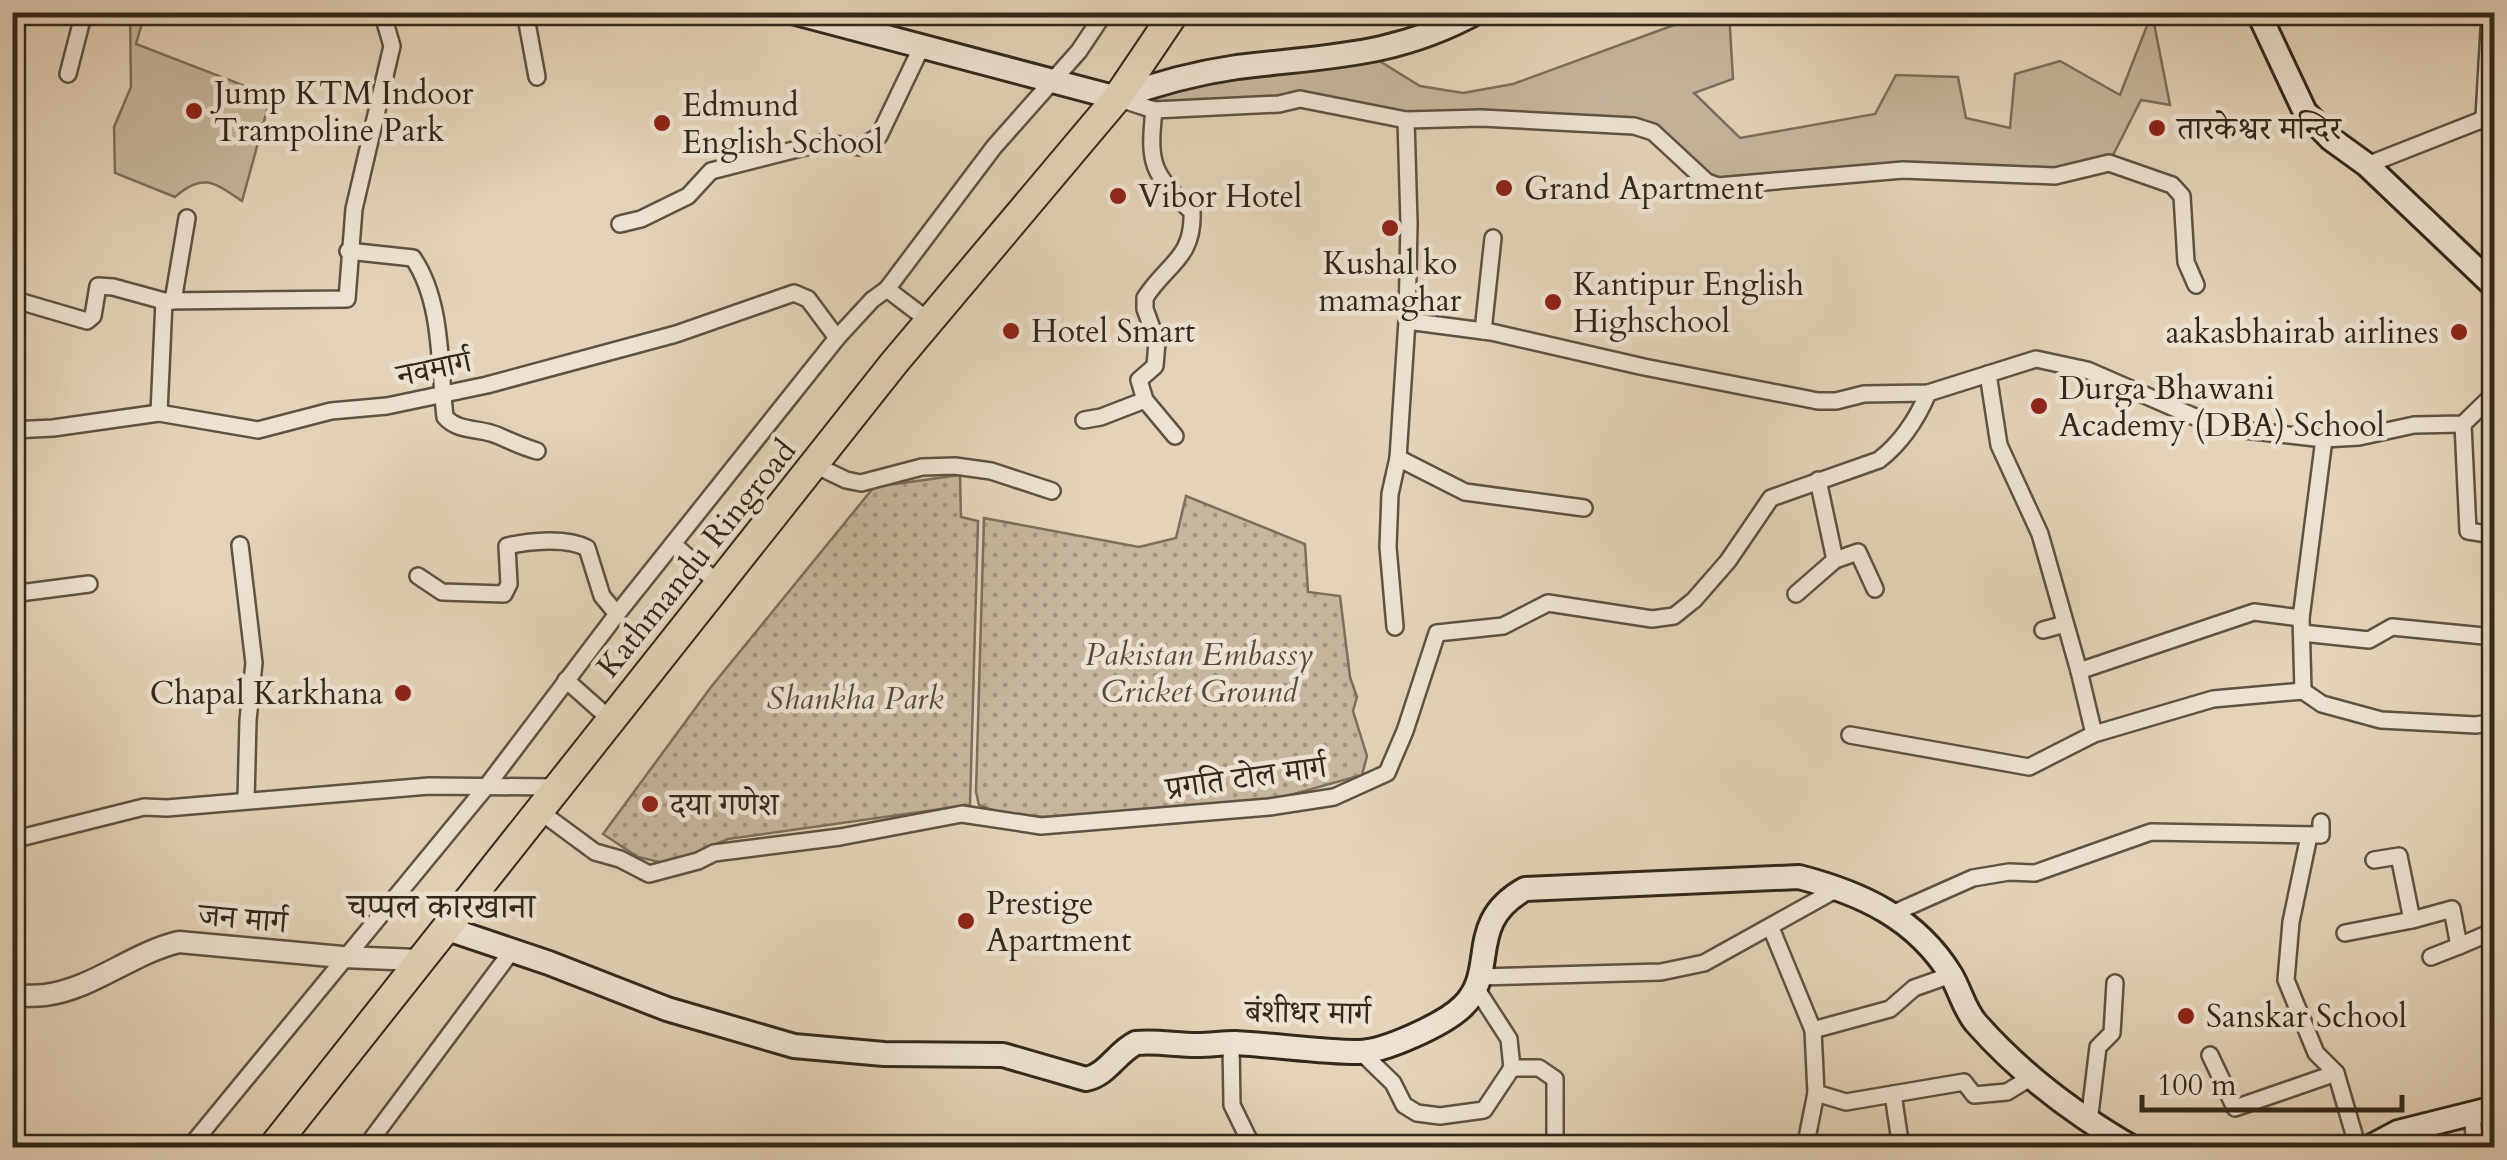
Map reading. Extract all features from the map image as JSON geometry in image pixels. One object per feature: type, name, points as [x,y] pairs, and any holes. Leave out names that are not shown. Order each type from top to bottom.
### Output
[{"type":"highway","name":"Kathmandu Ringroad","points":[[272,1148],[929,321],[1117,98],[1175,12]]},
{"type":"main road","points":[[792,12],[1117,98],[1159,82],[1234,68],[1393,48],[1450,28],[1477,12]]},
{"type":"main road","points":[[2258,12],[2306,112],[2494,286]]},
{"type":"main road","points":[[1477,982],[1493,917],[1506,901],[1525,889],[1799,877],[1840,888],[1894,913],[1911,927],[1951,975],[1972,1019],[2030,1078],[2089,1122],[2133,1148]]},
{"type":"main road","name":"बंशीधर मार्ग","points":[[444,928],[667,1009],[794,1046],[884,1054],[1003,1055],[1086,1080],[1095,1078],[1126,1047],[1136,1043],[1231,1043],[1361,1052],[1385,1046],[1446,1019],[1464,1006],[1477,982]]},
{"type":"main road","points":[[2368,1148],[2398,1132],[2483,1110]]},
{"type":"street","points":[[68,74],[84,12]]},
{"type":"street","points":[[12,299],[87,321],[93,316],[98,286],[113,286],[168,301],[346,299],[354,209],[392,46],[382,12]]},
{"type":"street","points":[[525,12],[537,77]]},
{"type":"street","points":[[188,1148],[486,787],[617,614],[837,338],[886,289],[994,147],[1054,79],[1105,12]]},
{"type":"street","points":[[2367,165],[2489,116],[2490,12]]},
{"type":"street","points":[[620,224],[641,219],[688,196],[711,171],[821,143],[861,147],[869,143],[879,136],[922,46]]},
{"type":"street","points":[[1117,98],[1154,110],[1279,104],[1300,98],[1406,120],[1481,118],[1634,126],[1653,132],[1707,182],[1718,186],[1903,170],[2056,176],[2110,164],[2172,185],[2182,196],[2186,262],[2196,285]]},
{"type":"street","points":[[1154,110],[1151,165],[1192,212],[1193,219],[1179,262],[1145,298],[1157,342],[1155,366],[1139,380],[1145,400],[1175,436]]},
{"type":"street","points":[[1395,627],[1388,547],[1407,321],[1410,224],[1406,120]]},
{"type":"street","points":[[158,413],[168,301],[186,218]]},
{"type":"street","points":[[1483,331],[1493,238]]},
{"type":"street","points":[[348,251],[413,258],[426,277],[437,334],[444,418],[451,424],[496,434],[538,452]]},
{"type":"street","points":[[886,289],[929,321]]},
{"type":"street","name":"नवमार्ग","points":[[12,430],[158,413],[258,430],[331,410],[387,406],[442,395],[626,348],[794,293],[808,299],[837,338]]},
{"type":"street","points":[[1407,321],[1483,331],[1818,400],[1864,394],[1928,394],[2036,359],[2087,370],[2218,427],[2324,440],[2414,425],[2463,424],[2494,394]]},
{"type":"street","points":[[1988,374],[1999,444],[2040,534],[2094,734]]},
{"type":"street","name":"प्रगति टोल मार्ग","points":[[538,810],[595,852],[620,858],[649,874],[714,853],[840,838],[962,814],[1041,826],[1269,807],[1334,797],[1386,773],[1405,731],[1437,633],[1503,626],[1548,603],[1652,619],[1674,616],[1694,600],[1728,561],[1772,498],[1879,460],[1892,450],[1928,394]]},
{"type":"street","points":[[1084,420],[1145,400]]},
{"type":"street","points":[[2463,424],[2468,531],[2494,535]]},
{"type":"street","points":[[2303,691],[2301,625],[2324,440]]},
{"type":"street","points":[[1398,458],[1465,492],[1584,508]]},
{"type":"street","points":[[815,465],[861,483],[922,467],[955,466],[991,471],[1052,491]]},
{"type":"street","points":[[1818,480],[1834,560]]},
{"type":"street","points":[[418,576],[442,592],[504,594],[509,584],[507,546],[576,542],[587,548],[602,596],[617,614]]},
{"type":"street","points":[[673,544],[720,585]]},
{"type":"street","points":[[240,545],[254,663],[246,800]]},
{"type":"street","points":[[1796,594],[1834,560],[1858,552],[1875,589]]},
{"type":"street","points":[[12,594],[89,584]]},
{"type":"street","points":[[2078,671],[2254,612],[2368,640],[2392,627],[2494,637]]},
{"type":"street","points":[[2043,630],[2065,624]]},
{"type":"street","points":[[566,680],[611,720]]},
{"type":"street","points":[[1850,735],[2028,766],[2094,734],[2213,698],[2303,691],[2322,704],[2381,720],[2476,725],[2494,722]]},
{"type":"street","points":[[12,840],[144,807],[429,786],[556,787]]},
{"type":"street","points":[[1894,913],[1972,878],[2009,872],[2035,873],[2151,832],[2321,836],[2321,822]]},
{"type":"street","points":[[2308,836],[2291,922],[2286,980],[2316,1053],[2336,1073],[2358,1148]]},
{"type":"street","points":[[2374,860],[2398,856],[2412,920]]},
{"type":"street","points":[[1361,1052],[1393,1083],[1404,1105],[1418,1113],[1440,1116],[1484,1110],[1512,1068],[1510,1039],[1477,982],[1661,972],[1704,962],[1840,888]]},
{"type":"street","points":[[2345,933],[2452,909],[2459,946]]},
{"type":"street","points":[[1770,928],[1813,1030],[1816,1093],[1805,1148]]},
{"type":"street","points":[[2431,957],[2494,931]]},
{"type":"street","name":"जन मार्ग","points":[[12,996],[47,995],[84,983],[157,947],[179,942],[418,960]]},
{"type":"street","points":[[366,1148],[511,952]]},
{"type":"street","points":[[1813,1030],[1890,1009],[1914,988],[1951,975]]},
{"type":"street","points":[[2089,1122],[2098,1047],[2112,1033],[2115,983]]},
{"type":"street","points":[[1231,1043],[1232,1105],[1253,1148]]},
{"type":"street","points":[[2210,1055],[2235,1108],[2336,1073]]},
{"type":"street","points":[[1512,1068],[1539,1068],[1555,1079],[1554,1148]]},
{"type":"street","points":[[1816,1093],[1846,1102],[1964,1082],[1974,1095],[2007,1092],[2030,1078]]},
{"type":"street","points":[[1893,1094],[1901,1148]]},
{"type":"street","points":[[2476,1148],[2483,1110]]},
{"type":"green space","points":[[1729,12],[1733,79],[1694,93],[1740,138],[1875,114],[1896,75],[1958,77],[1966,118],[2010,128],[2015,74],[2060,61],[2120,95],[2152,13],[2170,105],[2141,100],[2109,163],[2063,174],[1903,170],[1707,182],[1634,126],[1406,120],[1300,99],[1158,110],[1155,90],[1373,57],[1420,86],[1463,93],[1513,84],[1674,25],[1706,21],[1716,13]]},
{"type":"green space","name":"Jump KTM Indoor Trampoline Park","points":[[130,13],[145,13],[136,44],[271,96],[242,201],[209,183],[193,185],[175,197],[115,173],[114,127],[131,87]]},
{"type":"green space","name":"Shankha Park","points":[[960,475],[961,517],[978,521],[970,805],[728,839],[668,864],[638,857],[603,834],[711,687],[874,487]]},
{"type":"green space","name":"Pakistan Embassy Cricket Ground","points":[[1186,496],[1305,544],[1308,592],[1340,596],[1350,677],[1357,697],[1353,711],[1367,756],[1362,775],[1283,797],[1161,813],[1043,817],[1000,813],[979,805],[976,792],[984,518],[1139,547],[1176,538]]},
{"type":"place","name":"Jump KTM Indoor Trampoline Park","points":[[194,111]]},
{"type":"place","name":"Edmund English School","points":[[662,123]]},
{"type":"place","name":"तारकेश्वर मन्दिर","points":[[2157,128]]},
{"type":"place","name":"Grand Apartment","points":[[1504,188]]},
{"type":"place","name":"Vibor Hotel","points":[[1118,196]]},
{"type":"place","name":"Kushal ko mamaghar","points":[[1390,228]]},
{"type":"place","name":"Kantipur English Highschool","points":[[1553,302]]},
{"type":"place","name":"Hotel Smart","points":[[1011,331]]},
{"type":"place","name":"aakasbhairab airlines","points":[[2459,332]]},
{"type":"place","name":"Durga Bhawani Academy (DBA) School","points":[[2039,406]]},
{"type":"place","name":"Chapal Karkhana","points":[[403,693]]},
{"type":"place","name":"दया गणेश","points":[[650,804]]},
{"type":"place","name":"Prestige Apartment","points":[[966,921]]},
{"type":"place","name":"Sanskar School","points":[[2186,1016]]},
{"type":"district","name":"चप्पल कारखाना","points":[[441,906]]}]
